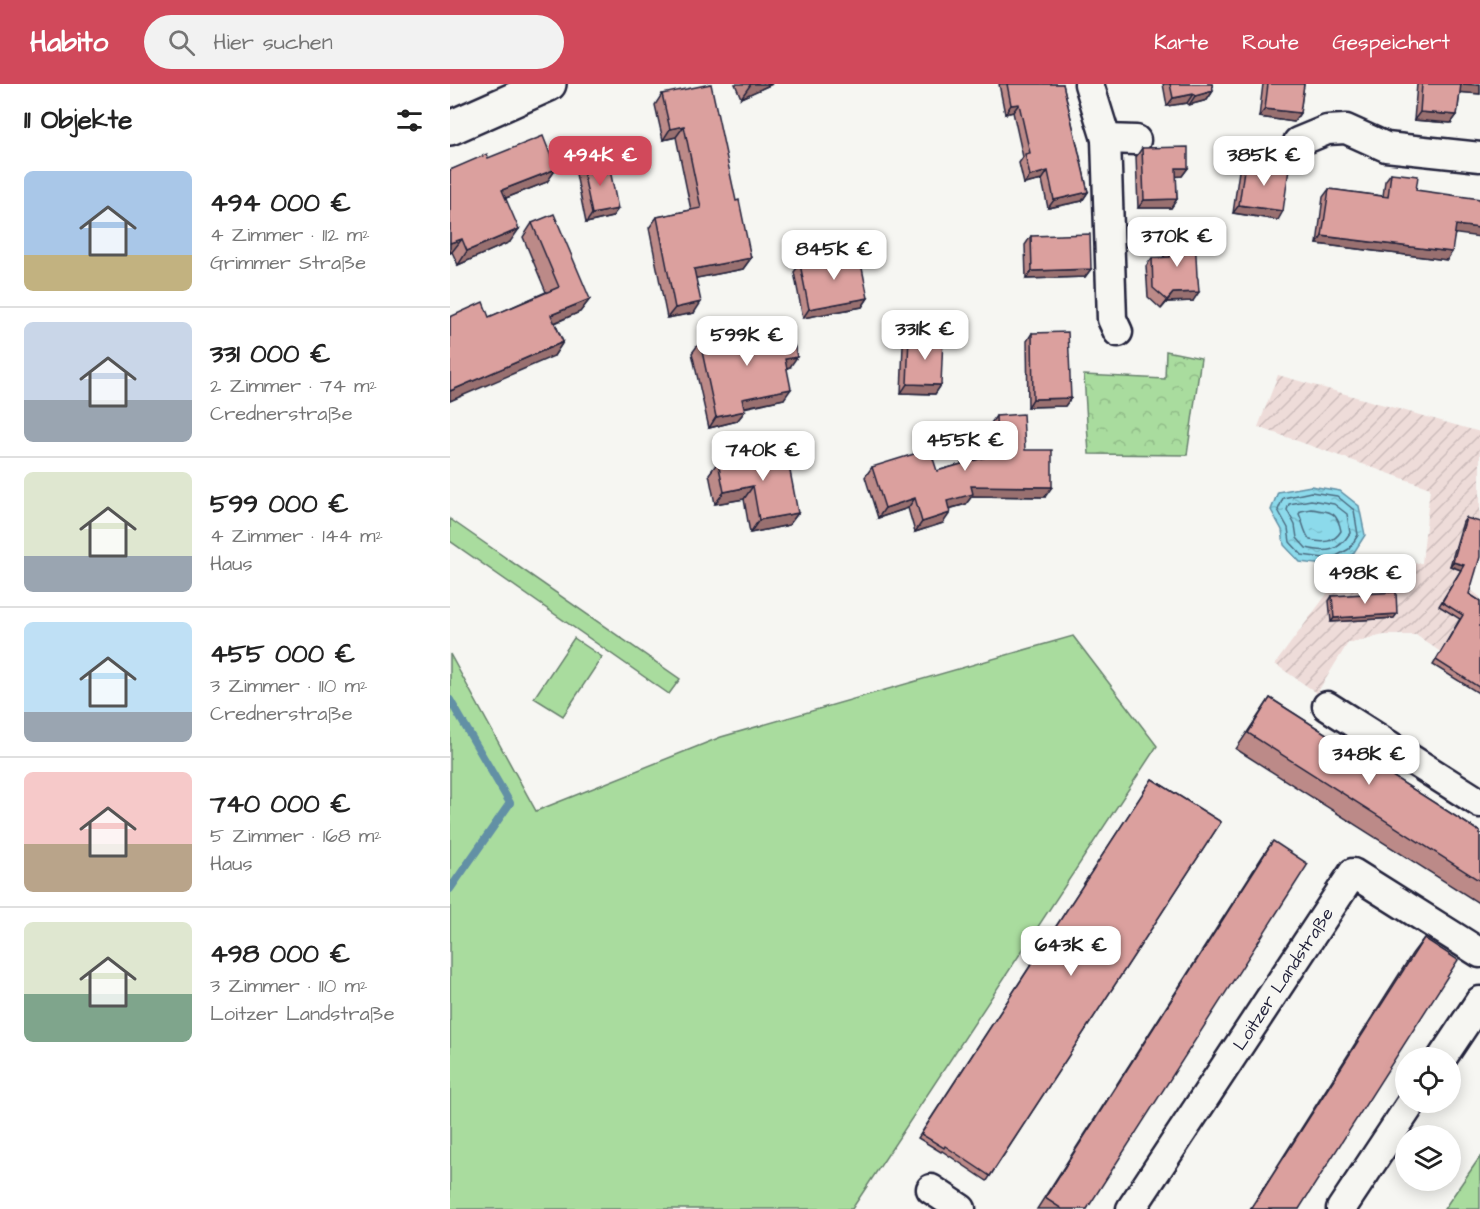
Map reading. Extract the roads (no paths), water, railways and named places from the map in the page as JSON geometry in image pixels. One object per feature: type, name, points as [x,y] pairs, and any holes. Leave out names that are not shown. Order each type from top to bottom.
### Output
[{"type":"main road","points":[[450,128],[549,84]]},
{"type":"street","points":[[1089,84],[1106,139],[1112,319],[1118,332]]},
{"type":"street","points":[[1298,142],[1327,130],[1346,129],[1386,147],[1480,157]]},
{"type":"street","points":[[1106,139],[1136,140]]},
{"type":"street","points":[[1327,706],[1480,803]]},
{"type":"street","name":"Loitzer Landstraße","points":[[1131,1209],[1353,873],[1480,953]]},
{"type":"street","points":[[1449,1047],[1480,1001]]},
{"type":"street","points":[[1341,1209],[1405,1113]]},
{"type":"street","points":[[932,1189],[961,1209]]},
{"type":"water","points":[[1311,486],[1340,491],[1359,506],[1365,535],[1353,554],[1332,566],[1300,562],[1284,545],[1282,530],[1271,510],[1278,492]]},
{"type":"waterway","points":[[450,700],[510,803],[450,889]]}]
